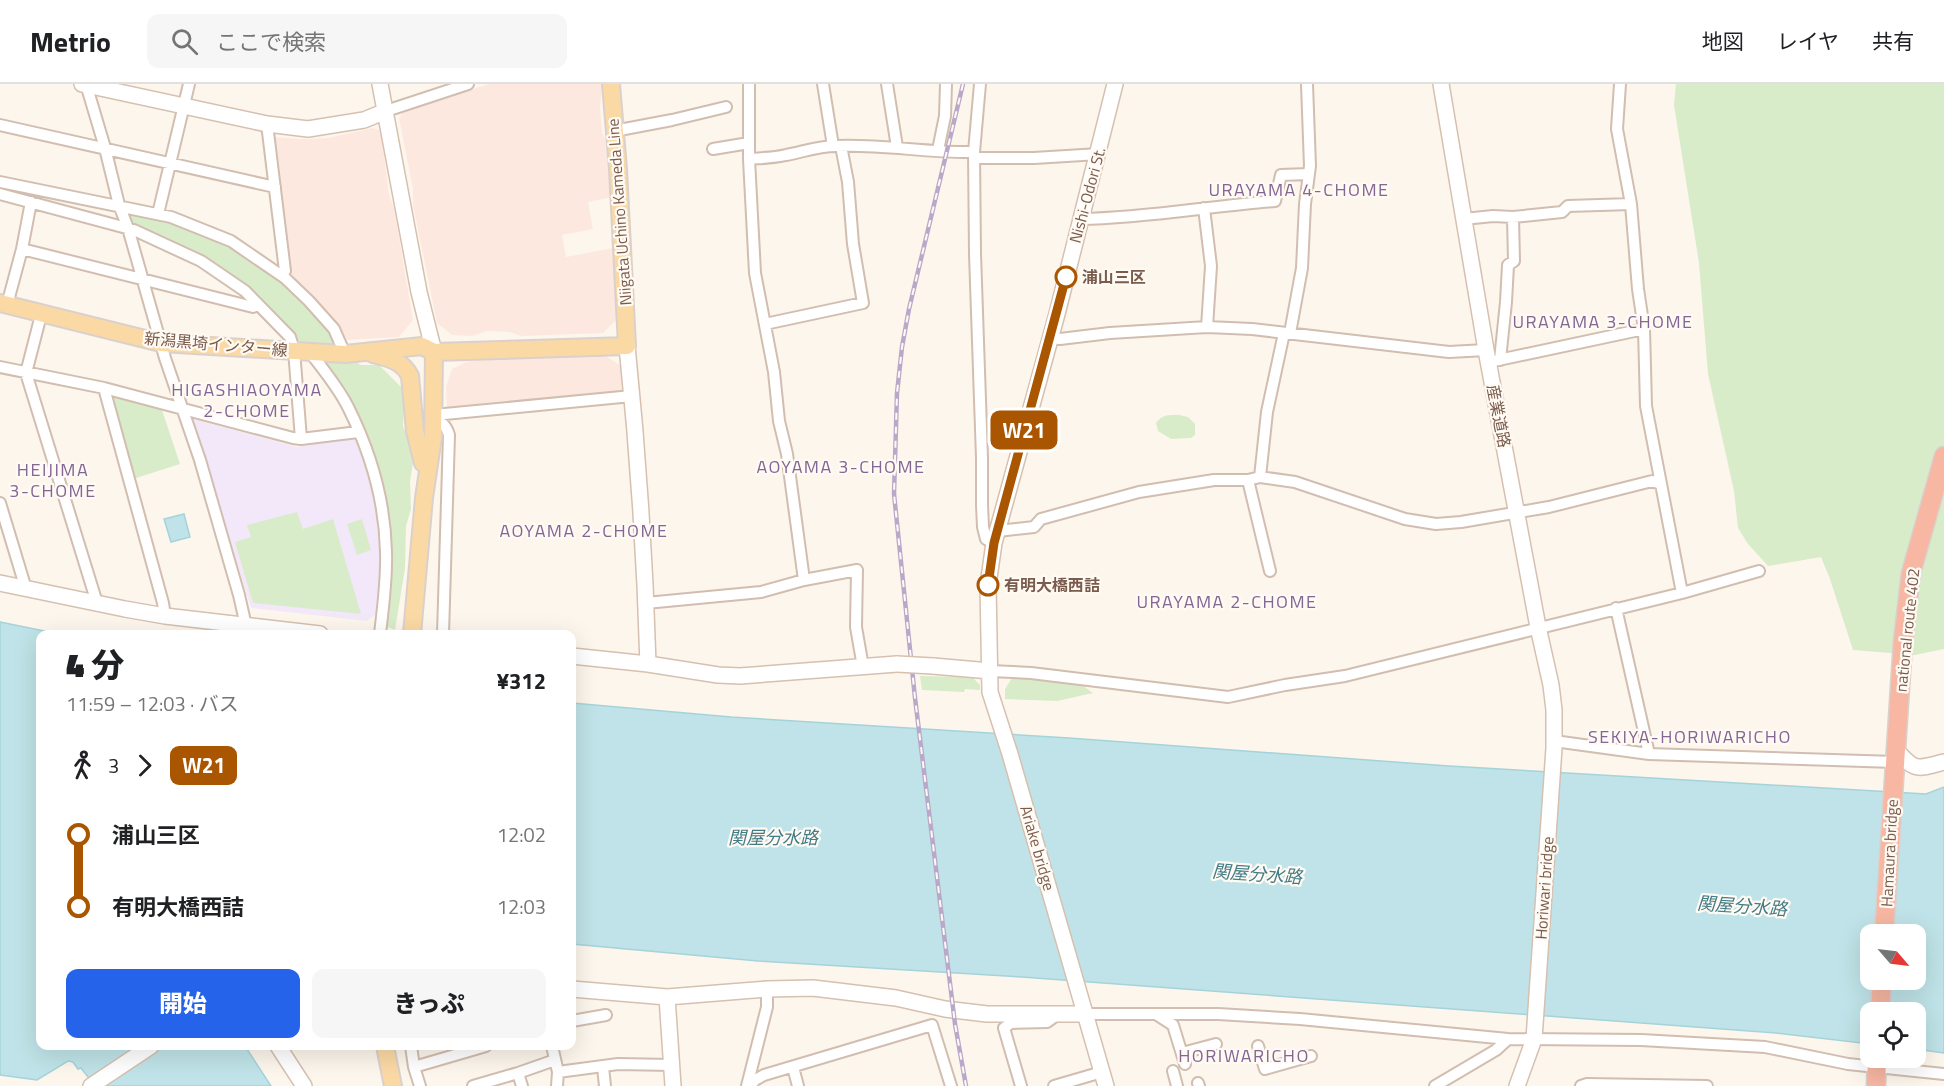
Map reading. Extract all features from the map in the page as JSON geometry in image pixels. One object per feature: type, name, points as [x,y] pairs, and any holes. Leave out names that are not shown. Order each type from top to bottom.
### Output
[{"type":"highway","name":"national route 402","points":[[1895,761],[1911,573],[1944,456]]},
{"type":"highway","name":"Hamaura bridge","points":[[1885,924],[1895,761]]},
{"type":"highway","points":[[1876,1068],[1876,1086]]},
{"type":"main road","name":"Niigata Uchino Kameda Line","points":[[611,84],[627,343]]},
{"type":"main road","name":"新潟黒埼インター線","points":[[3,304],[161,343],[345,354],[429,347]]},
{"type":"main road","points":[[429,347],[627,343]]},
{"type":"main road","points":[[413,628],[424,498],[433,437],[434,417],[429,347]]},
{"type":"main road","points":[[424,498],[423,463],[429,347]]},
{"type":"main road","points":[[363,351],[389,358],[406,368],[412,386],[416,431],[423,463]]},
{"type":"main road","points":[[386,1050],[393,1086]]},
{"type":"street","points":[[84,84],[267,124],[308,129],[364,120],[468,84]]},
{"type":"street","points":[[84,84],[105,148],[118,206],[128,228],[161,343],[203,471],[246,626]]},
{"type":"street","points":[[158,214],[189,84]]},
{"type":"street","points":[[380,84],[429,347]]},
{"type":"street","points":[[749,84],[749,159],[755,273],[774,372],[778,421],[787,454],[804,580]]},
{"type":"street","points":[[765,324],[863,303],[853,243],[848,182],[823,84]]},
{"type":"street","points":[[887,84],[897,147]]},
{"type":"street","points":[[938,150],[945,116],[946,84]]},
{"type":"street","points":[[980,84],[974,155],[983,527],[986,539],[1034,527],[1041,519],[1139,492],[1214,480],[1248,480],[1260,477],[1295,482],[1405,519],[1436,524],[1548,507],[1652,481],[1661,484]]},
{"type":"street","name":"Nishi-Odori St.","points":[[990,692],[988,585],[996,537],[1099,154],[1115,84]]},
{"type":"street","points":[[1260,477],[1267,412],[1302,268],[1310,156],[1307,84]]},
{"type":"street","name":"産業道路","points":[[1441,84],[1464,219],[1492,357],[1538,627],[1551,686],[1554,745]]},
{"type":"street","points":[[1620,84],[1617,129],[1631,204],[1638,289],[1644,329],[1646,406],[1682,593]]},
{"type":"street","points":[[614,131],[726,107]]},
{"type":"street","points":[[267,124],[285,271],[281,275]]},
{"type":"street","points":[[0,125],[275,187]]},
{"type":"street","points":[[713,148],[749,143]]},
{"type":"street","points":[[749,159],[783,156],[837,146],[897,147],[938,150],[948,153],[1034,158],[1099,154]]},
{"type":"street","points":[[1081,219],[1124,218],[1275,201],[1281,175],[1309,174]]},
{"type":"street","points":[[0,182],[171,217],[231,241],[281,275],[309,301],[334,329],[345,354]]},
{"type":"street","points":[[0,194],[128,228],[201,261],[231,280],[258,304],[336,387],[348,407],[367,452],[375,477],[385,527],[386,579],[380,630]]},
{"type":"street","points":[[3,304],[22,249],[31,202]]},
{"type":"street","points":[[1464,219],[1562,212],[1568,206],[1631,204]]},
{"type":"street","points":[[1204,208],[1211,266],[1207,327]]},
{"type":"street","points":[[1492,357],[1506,302],[1508,265],[1514,261],[1513,217]]},
{"type":"street","points":[[22,249],[254,308],[258,304]]},
{"type":"street","points":[[41,315],[26,373],[97,603]]},
{"type":"street","points":[[1049,338],[1207,327],[1252,329],[1492,357],[1644,329]]},
{"type":"street","points":[[627,343],[646,603],[648,664]]},
{"type":"street","points":[[301,351],[301,439]]},
{"type":"street","points":[[0,367],[104,388],[301,439],[358,432]]},
{"type":"street","points":[[104,388],[165,616]]},
{"type":"street","points":[[434,417],[632,396]]},
{"type":"street","points":[[434,417],[446,426],[449,435],[443,630]]},
{"type":"street","points":[[1248,480],[1270,571]]},
{"type":"street","points":[[0,503],[26,588]]},
{"type":"street","points":[[646,603],[761,592],[804,580],[857,570],[856,627],[863,667]]},
{"type":"street","points":[[576,656],[740,676],[897,664],[933,666],[1031,673],[1228,697],[1345,676],[1682,593],[1759,571]]},
{"type":"street","points":[[0,583],[165,616],[283,630]]},
{"type":"street","points":[[1616,608],[1649,754]]},
{"type":"street","name":"Ariake bridge","points":[[990,692],[1036,842],[1083,1009]]},
{"type":"street","points":[[1554,745],[1649,754],[1895,761],[1915,768],[1944,762]]},
{"type":"street","name":"Horiwari bridge","points":[[1534,1034],[1554,745]]},
{"type":"street","points":[[576,989],[668,997],[767,989],[813,988],[885,996],[945,1010],[987,1014],[1058,1014],[1083,1009],[1155,1014],[1218,1014],[1300,1019],[1508,1039],[1534,1034],[1766,1047],[1848,1064],[1860,1063]]},
{"type":"street","points":[[749,1086],[767,1007],[767,989]]},
{"type":"street","points":[[668,997],[672,1065],[676,1085]]},
{"type":"street","points":[[1054,1086],[1104,1079],[1083,1009]]},
{"type":"street","points":[[1021,1086],[1004,1028],[1011,1023],[1047,1022],[1058,1014]]},
{"type":"street","points":[[1155,1014],[1173,1025],[1185,1064]]},
{"type":"street","points":[[576,1020],[606,1015]]},
{"type":"street","points":[[749,1086],[764,1075],[932,1025],[951,1086]]},
{"type":"street","points":[[1517,1086],[1534,1034]]},
{"type":"street","points":[[1435,1086],[1496,1050],[1508,1039]]},
{"type":"street","points":[[1182,1053],[1216,1044]]},
{"type":"street","points":[[1258,1046],[1265,1069],[1311,1056]]},
{"type":"street","points":[[91,1086],[145,1050]]},
{"type":"street","points":[[281,1050],[304,1086]]},
{"type":"street","points":[[412,1050],[420,1086]]},
{"type":"street","points":[[414,1067],[472,1050]]},
{"type":"street","points":[[553,1050],[558,1072],[557,1086]]},
{"type":"street","points":[[476,1086],[555,1060]]},
{"type":"street","points":[[558,1072],[618,1064],[672,1065]]},
{"type":"street","points":[[603,1066],[605,1086]]},
{"type":"street","points":[[793,1067],[798,1086]]},
{"type":"street","points":[[1910,1068],[1944,1074]]},
{"type":"street","points":[[1173,1071],[1177,1086]]},
{"type":"street","points":[[518,1073],[522,1086]]},
{"type":"street","points":[[1581,1086],[1587,1084],[1707,1086]]},
{"type":"shaded area","points":[[489,84],[602,84],[600,108],[602,132],[605,139],[612,197],[588,202],[593,229],[562,235],[566,257],[618,247],[619,317],[603,333],[521,336],[509,332],[487,331],[472,336],[452,335],[437,323],[413,205],[413,189],[399,118],[403,112]]},
{"type":"shaded area","points":[[373,128],[381,131],[389,195],[394,208],[413,320],[399,337],[347,340],[334,322],[287,273],[273,137],[328,138]]},
{"type":"shaded area","points":[[603,354],[621,366],[622,379],[625,379],[625,392],[447,409],[446,387],[452,369],[466,362],[493,358]]},
{"type":"shaded area","points":[[193,419],[297,447],[354,437],[370,478],[379,529],[380,574],[377,613],[367,621],[251,608]]},
{"type":"green space","points":[[1676,84],[1944,84],[1944,649],[1915,655],[1853,650],[1821,557],[1768,566],[1748,544],[1738,528],[1734,491],[1708,374],[1699,263],[1674,105]]},
{"type":"green space","points":[[128,211],[182,223],[243,253],[295,292],[360,365],[379,365],[405,391],[403,426],[410,444],[413,463],[410,481],[411,509],[406,526],[405,568],[395,630],[383,625],[387,579],[377,477],[325,366],[248,292],[131,227]]},
{"type":"green space","points":[[109,394],[162,410],[180,464],[133,479]]},
{"type":"green space","points":[[1179,415],[1188,417],[1195,424],[1195,435],[1191,438],[1171,439],[1158,431],[1156,423],[1161,418]]},
{"type":"green space","points":[[297,512],[303,529],[333,519],[361,614],[253,603],[235,542],[251,537],[247,525]]},
{"type":"green space","points":[[362,519],[371,550],[357,555],[347,524]]},
{"type":"green space","points":[[920,676],[972,677],[980,685],[980,690],[965,689],[964,692],[922,690]]},
{"type":"green space","points":[[1012,678],[1079,683],[1093,693],[1057,701],[1005,699],[1005,689]]},
{"type":"water","points":[[184,514],[190,537],[171,542],[164,519]]},
{"type":"water","points":[[0,622],[39,630],[36,630],[36,1050],[248,1050],[271,1086],[95,1086],[81,1068],[78,1069],[73,1062],[68,1061],[37,1080],[0,1075]]},
{"type":"water","name":"関屋分水路","points":[[576,703],[731,717],[1069,738],[1449,766],[1926,794],[1944,787],[1944,1053],[1926,1050],[1926,1002],[1860,1002],[1860,1043],[1776,1033],[1022,977],[758,961],[576,944]]},
{"type":"railway","points":[[963,84],[902,347],[897,393],[894,494],[915,698],[955,1024],[966,1086]]},
{"type":"bus line","name":"W21","points":[[988,585],[994,543],[1066,277]]},
{"type":"place","name":"浦山三区","points":[[1066,277]]},
{"type":"place","name":"有明大橋西詰","points":[[988,585]]},
{"type":"district","name":"URAYAMA 4-CHOME","points":[[1299,189]]},
{"type":"district","name":"URAYAMA 3-CHOME","points":[[1603,321]]},
{"type":"district","name":"HIGASHIAOYAMA 2-CHOME","points":[[247,399]]},
{"type":"district","name":"AOYAMA 3-CHOME","points":[[841,466]]},
{"type":"district","name":"HEIJIMA 3-CHOME","points":[[53,479]]},
{"type":"district","name":"AOYAMA 2-CHOME","points":[[584,530]]},
{"type":"district","name":"URAYAMA 2-CHOME","points":[[1227,601]]},
{"type":"district","name":"SEKIYA-HORIWARICHO","points":[[1690,736]]},
{"type":"district","name":"HORIWARICHO","points":[[1244,1055]]}]
